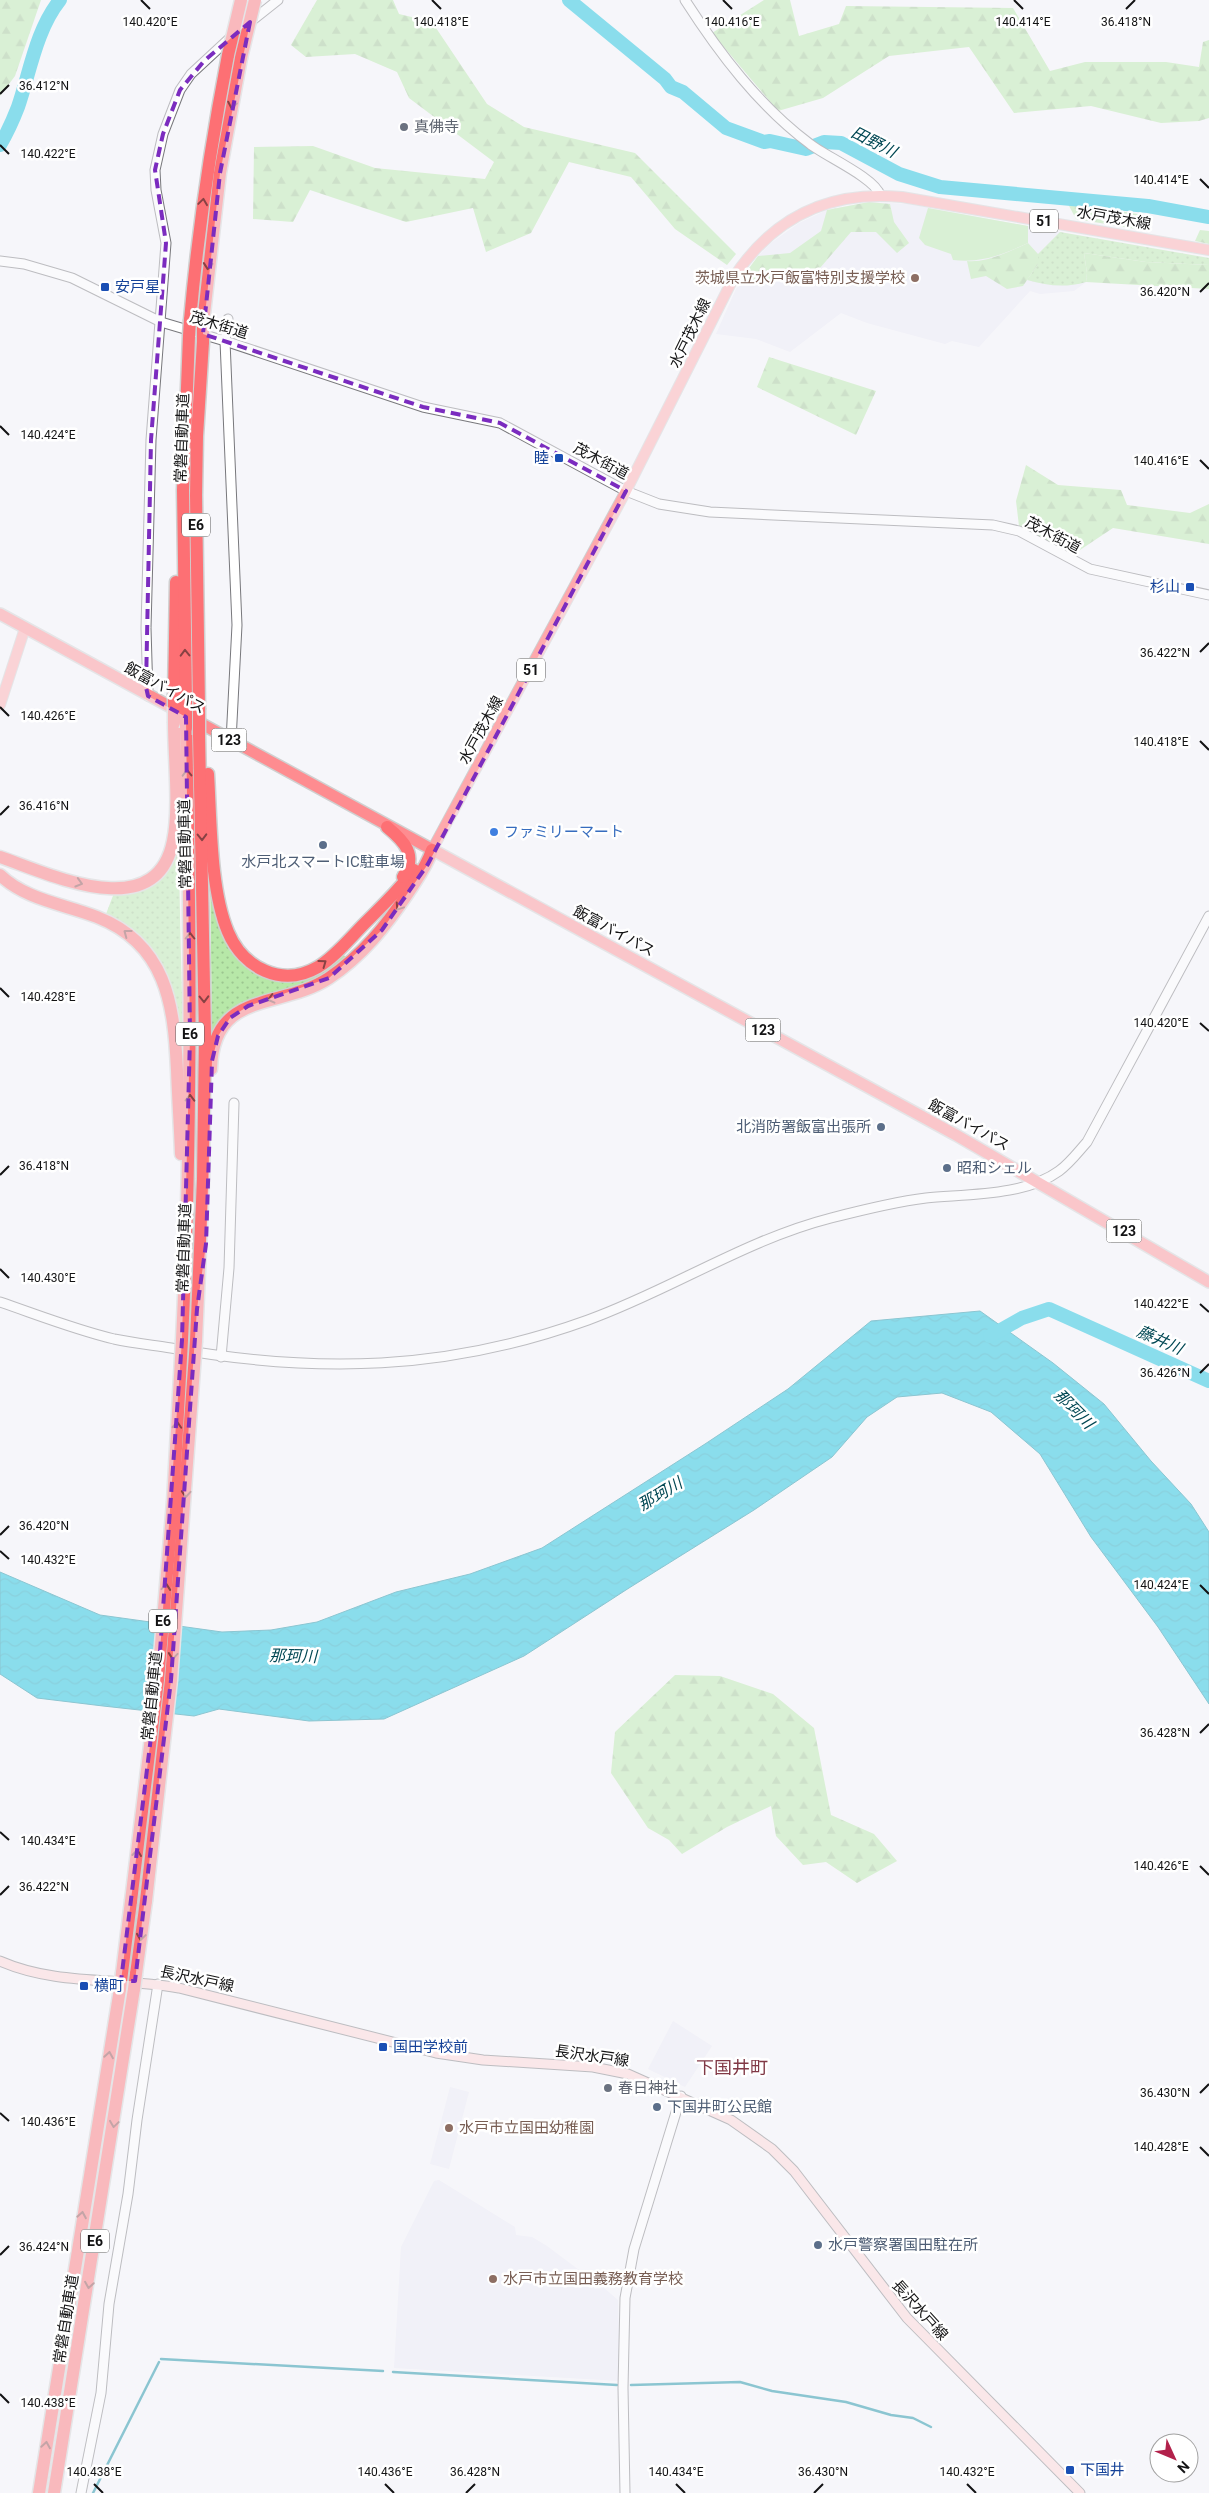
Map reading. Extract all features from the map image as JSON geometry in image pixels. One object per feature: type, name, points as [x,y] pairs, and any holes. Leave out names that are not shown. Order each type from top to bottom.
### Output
[{"type":"highway","name":"常磐自動車道","points":[[39,2493],[120,1989],[132,1901],[158,1680],[173,1502],[187,1222],[190,1037],[183,490],[189,336],[196,249],[207,171],[228,55],[241,0]]},
{"type":"highway","points":[[256,0],[241,58],[220,173],[202,347],[203,737],[220,906],[233,942],[246,959],[272,974],[290,976],[309,972],[332,956],[393,894],[421,860],[432,850]]},
{"type":"highway","points":[[0,857],[105,889],[132,887],[148,879],[162,865],[173,843],[176,811],[174,694],[178,432],[188,365]]},
{"type":"highway","name":"飯富バイパス","points":[[0,614],[1040,1181],[1209,1282]]},
{"type":"highway","name":"常磐自動車道","points":[[54,2493],[134,1989],[171,1680],[196,1341],[203,1180],[205,1036],[203,737]]},
{"type":"highway","points":[[387,826],[407,846],[410,857],[406,872],[393,894]]},
{"type":"highway","points":[[197,1309],[206,1244],[212,1061],[218,1036],[223,1026],[238,1012],[258,1002],[311,988],[329,978],[352,959],[378,935],[388,922],[428,864],[432,850]]},
{"type":"highway","points":[[0,875],[22,892],[96,916],[125,931],[150,956],[166,987],[173,1018],[176,1053],[181,1164],[183,1316]]},
{"type":"main road","name":"水戸茂木線","points":[[432,850],[626,491],[734,277],[755,249],[780,226],[800,214],[843,198],[880,195],[902,197],[1209,250]]},
{"type":"main road","points":[[0,706],[25,628]]},
{"type":"main road","name":"長沢水戸線","points":[[0,1961],[48,1977],[158,1984],[436,2053],[483,2060],[609,2069],[642,2078],[681,2096],[748,2130],[782,2158],[802,2180],[907,2318],[1080,2493]]},
{"type":"street","points":[[148,696],[146,628],[151,440],[166,243],[156,190],[155,170],[163,134],[180,90],[191,74],[236,33],[278,0]]},
{"type":"street","points":[[685,0],[708,36],[758,96],[787,126],[823,154],[867,180],[876,187],[880,195]]},
{"type":"street","name":"茂木街道","points":[[0,261],[24,264],[72,278],[161,322],[226,340],[424,406],[500,423],[626,491],[659,504],[710,512],[992,525],[1019,532],[1090,569],[1209,595]]},
{"type":"street","points":[[228,319],[226,340],[237,625],[231,741]]},
{"type":"street","points":[[0,1302],[115,1339],[221,1357],[286,1364],[353,1365],[415,1361],[488,1349],[546,1335],[597,1317],[765,1240],[828,1218],[922,1198],[1005,1190],[1040,1181],[1058,1172],[1073,1159],[1087,1142],[1209,916]]},
{"type":"street","points":[[221,1357],[229,1268],[234,1104]]},
{"type":"street","points":[[80,2493],[101,2392],[109,2304],[128,2194],[137,2120],[158,1984]]},
{"type":"street","points":[[625,2493],[623,2388],[625,2298],[634,2249],[681,2096]]},
{"type":"highlighted area","points":[[250,22],[220,173],[203,334],[423,407],[500,423],[626,491],[428,864],[382,930],[329,978],[248,1006],[230,1018],[218,1036],[212,1061],[206,1244],[197,1309],[171,1680],[135,1981],[121,1981],[158,1680],[182,1340],[190,1037],[186,717],[148,696],[146,687],[151,440],[166,243],[155,170],[163,134],[180,90],[204,61]]},
{"type":"shaded area","name":"茨城県立水戸飯富特別支援学校","points":[[869,202],[908,204],[1060,232],[1067,237],[1087,273],[1086,282],[1074,291],[1040,294],[1030,291],[979,347],[952,341],[945,344],[867,323],[841,313],[790,352],[756,339],[716,334],[736,289],[758,256],[771,243],[799,223],[827,210]]},
{"type":"shaded area","points":[[673,2021],[712,2046],[685,2087],[648,2069]]},
{"type":"shaded area","name":"水戸市立国田幼稚園","points":[[450,2087],[469,2092],[449,2169],[430,2164]]},
{"type":"shaded area","name":"水戸市立国田義務教育学校","points":[[439,2180],[515,2227],[516,2235],[532,2237],[547,2246],[587,2276],[588,2282],[595,2289],[604,2288],[618,2300],[620,2381],[394,2368],[401,2247],[434,2181]]},
{"type":"green space","points":[[0,0],[41,0],[15,76],[0,96]]},
{"type":"green space","points":[[317,0],[393,0],[399,14],[432,22],[487,104],[524,127],[635,153],[736,254],[727,265],[675,229],[631,177],[569,162],[531,233],[486,252],[473,208],[406,222],[310,190],[293,222],[253,219],[254,147],[313,146],[375,168],[485,179],[494,162],[409,98],[397,72],[355,54],[306,57],[291,45]]},
{"type":"green space","points":[[764,0],[790,0],[799,36],[839,24],[846,6],[1013,8],[1050,71],[1085,62],[1166,62],[1199,67],[1203,42],[1209,40],[1209,118],[1199,121],[1161,123],[1091,106],[1014,113],[969,47],[889,56],[823,98],[778,111],[712,33]]},
{"type":"green space","points":[[869,202],[890,204],[894,222],[909,243],[897,253],[876,232],[851,232],[820,268],[757,282],[744,275],[758,256],[790,253],[821,231],[827,210]]},
{"type":"green space","points":[[1067,202],[1149,216],[1148,231],[1076,219]]},
{"type":"green space","points":[[928,208],[1028,226],[1028,243],[992,257],[964,261],[953,260],[951,254],[925,245],[919,238]]},
{"type":"green space","points":[[1200,230],[1209,231],[1209,244],[1195,241]]},
{"type":"green space","points":[[1060,232],[1209,258],[1209,265],[1146,262],[1084,253],[1087,273],[1086,282],[1056,286],[1027,280],[1038,264],[1038,254]]},
{"type":"green space","points":[[1028,243],[1038,254],[1038,264],[1023,286],[1007,289],[986,276],[971,279],[967,261],[990,258]]},
{"type":"green space","points":[[1084,253],[1146,262],[1209,265],[1209,289],[1086,282],[1087,273]]},
{"type":"green space","points":[[769,357],[876,391],[856,435],[757,387]]},
{"type":"green space","points":[[1026,465],[1058,485],[1121,490],[1127,505],[1190,513],[1209,504],[1209,544],[1113,528],[1071,556],[1019,526],[1016,501]]},
{"type":"green space","points":[[179,833],[184,1090],[170,988],[106,914],[114,893],[144,887]]},
{"type":"green space","points":[[210,867],[232,950],[243,965],[269,978],[287,980],[339,952],[348,958],[320,980],[240,1003],[226,1013],[212,1036]]},
{"type":"green space","points":[[675,1675],[720,1676],[773,1694],[814,1728],[831,1815],[874,1834],[897,1861],[857,1883],[826,1862],[803,1865],[776,1836],[771,1806],[727,1827],[682,1854],[669,1840],[648,1828],[611,1773],[615,1732]]},
{"type":"water","name":"那珂川","points":[[980,1311],[1053,1363],[1104,1404],[1151,1461],[1191,1504],[1209,1532],[1209,1704],[1158,1627],[1091,1537],[1040,1454],[991,1412],[942,1393],[897,1397],[867,1417],[832,1457],[754,1510],[524,1656],[384,1719],[309,1721],[219,1709],[194,1716],[103,1706],[37,1698],[0,1674],[0,1572],[100,1615],[222,1632],[271,1630],[317,1622],[396,1592],[470,1574],[542,1548],[788,1389],[871,1321]]},
{"type":"waterway","name":"田野川","points":[[0,145],[18,107],[39,38],[45,24],[60,0]]},
{"type":"waterway","name":"田野川","points":[[569,0],[665,79],[671,87],[683,92],[726,128],[764,142],[770,141],[806,149],[824,142],[841,143],[899,174],[940,187],[1148,206],[1209,217]]},
{"type":"waterway","name":"藤井川","points":[[990,1336],[1022,1318],[1049,1309],[1209,1381]]},
{"type":"waterway","points":[[161,2359],[383,2371]]},
{"type":"waterway","points":[[93,2493],[159,2362]]},
{"type":"waterway","points":[[393,2372],[617,2385]]},
{"type":"waterway","points":[[631,2385],[740,2382],[772,2391],[846,2402],[891,2415],[913,2418],[931,2427]]},
{"type":"place","name":"真佛寺","points":[[404,127]]},
{"type":"place","name":"茨城県立水戸飯富特別支援学校","points":[[915,278]]},
{"type":"place","name":"安戸星","points":[[105,287]]},
{"type":"place","name":"睦","points":[[559,458]]},
{"type":"place","name":"杉山","points":[[1190,587]]},
{"type":"place","name":"ファミリーマート","points":[[494,832]]},
{"type":"place","name":"水戸北スマートIC駐車場","points":[[323,845]]},
{"type":"place","name":"北消防署飯富出張所","points":[[881,1127]]},
{"type":"place","name":"昭和シェル","points":[[947,1168]]},
{"type":"place","name":"横町","points":[[84,1986]]},
{"type":"place","name":"国田学校前","points":[[383,2047]]},
{"type":"place","name":"春日神社","points":[[608,2088]]},
{"type":"place","name":"下国井町公民館","points":[[657,2107]]},
{"type":"place","name":"水戸市立国田幼稚園","points":[[449,2128]]},
{"type":"place","name":"水戸警察署国田駐在所","points":[[818,2245]]},
{"type":"place","name":"水戸市立国田義務教育学校","points":[[493,2279]]},
{"type":"place","name":"下国井","points":[[1070,2470]]},
{"type":"district","name":"下国井町","points":[[732,2067]]}]
